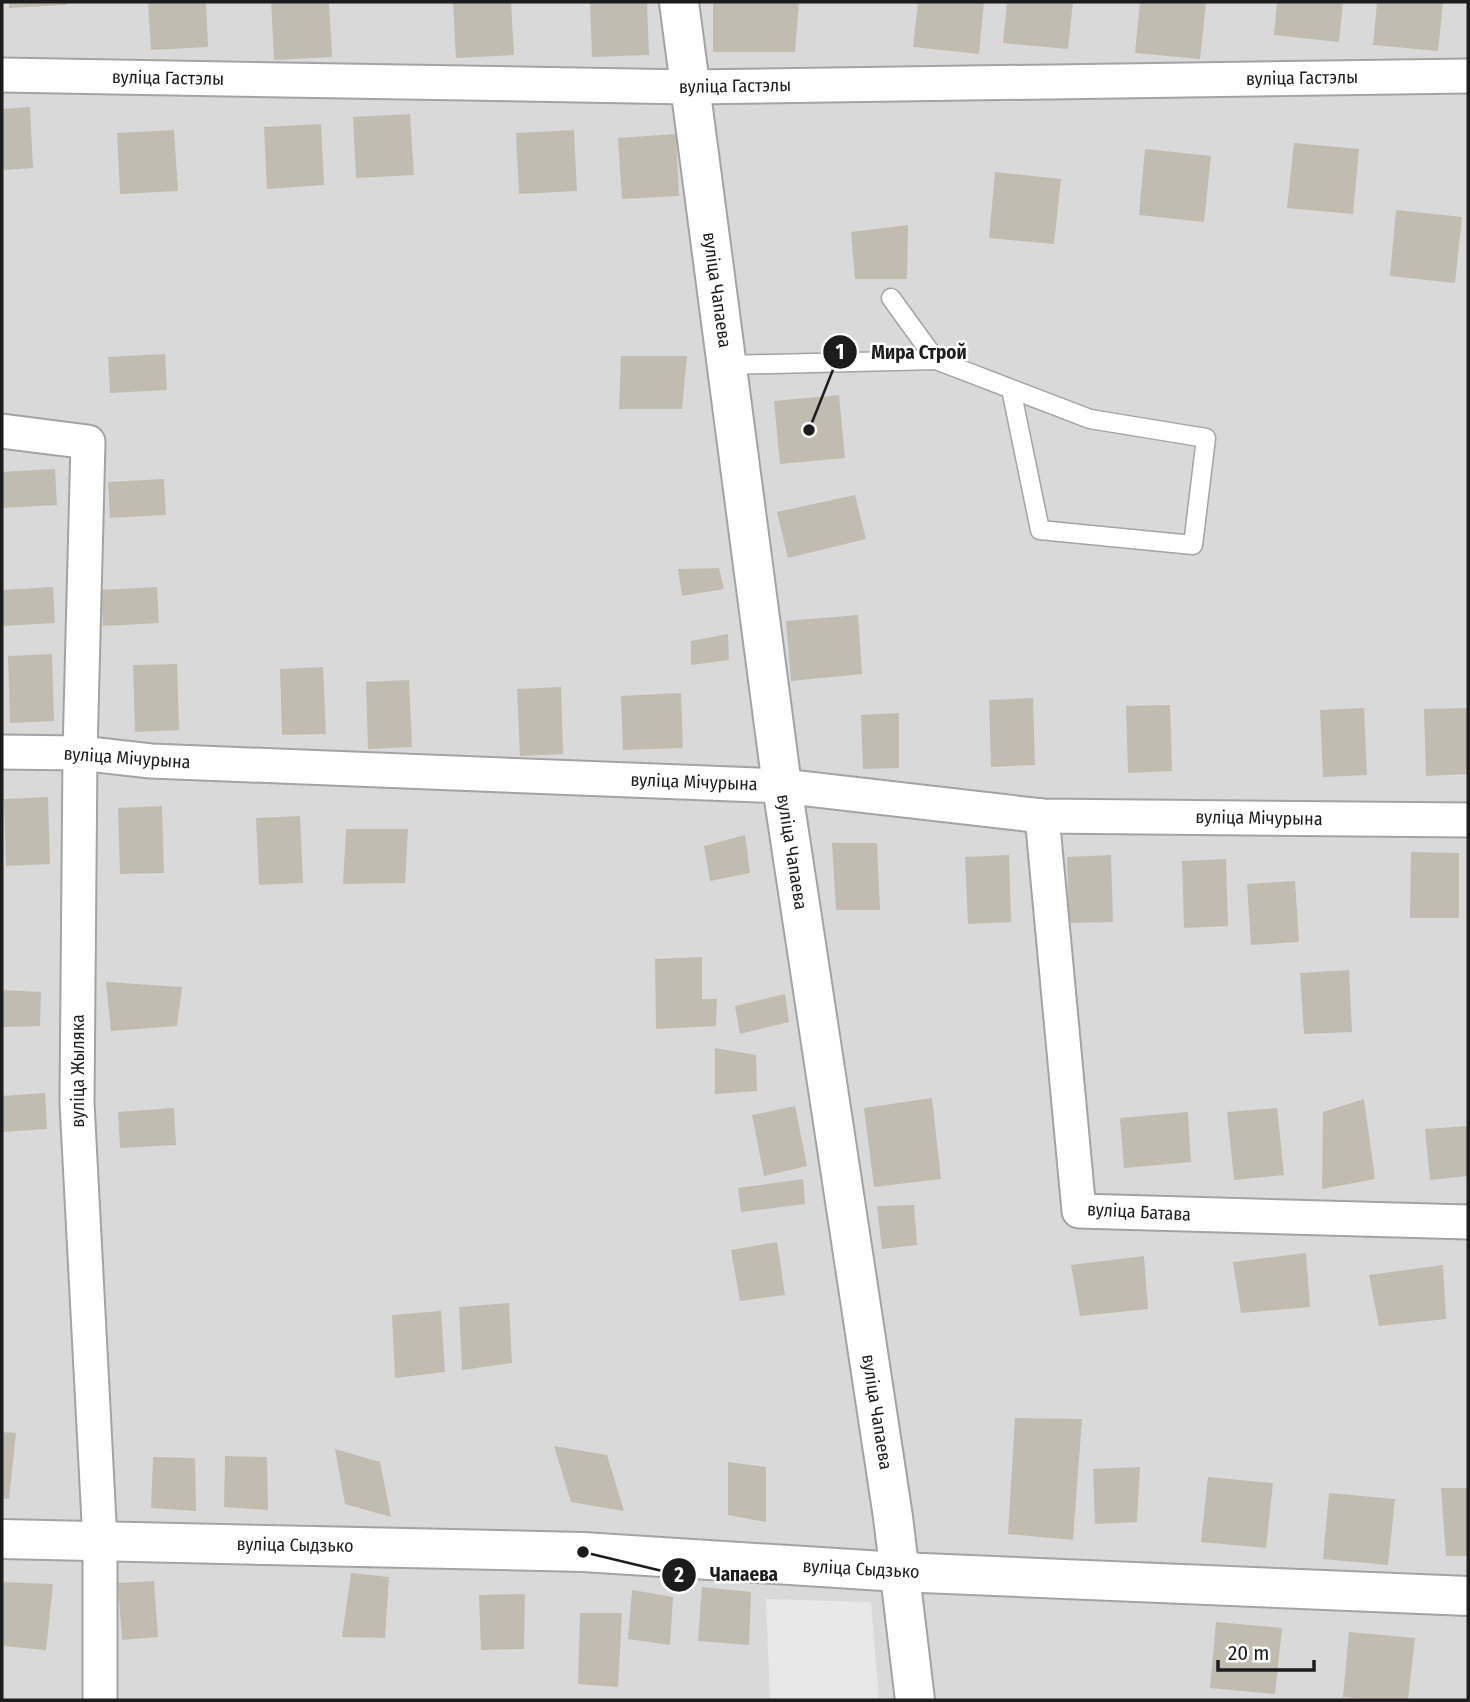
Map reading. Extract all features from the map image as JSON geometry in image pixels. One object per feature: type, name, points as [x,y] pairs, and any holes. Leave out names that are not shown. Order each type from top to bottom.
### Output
[{"type":"street","name":"вуліца Чапаева","points":[[678,2],[782,786],[888,1489],[915,1700]]},
{"type":"street","name":"вуліца Гастэлы","points":[[2,75],[690,88],[1468,76]]},
{"type":"street","name":"вуліца Жыляка","points":[[2,431],[88,442],[80,753],[76,1103],[100,1541],[100,1700]]},
{"type":"street","name":"вуліца Мічурына","points":[[2,752],[80,753],[151,761],[782,786],[1042,816],[1468,820]]},
{"type":"street","name":"вуліца Батава","points":[[1042,816],[1079,1211],[1468,1222]]},
{"type":"street","name":"вуліца Сыдзько","points":[[2,1539],[583,1552],[900,1572],[1468,1595]]},
{"type":"lane","points":[[891,298],[936,360]]},
{"type":"lane","points":[[727,365],[936,360],[1090,419],[1206,438],[1193,545],[1040,530],[1011,389]]},
{"type":"shaded area","points":[[2,2],[1468,2],[1468,1700],[2,1700]]},
{"type":"shaded area","points":[[766,1599],[871,1602],[879,1700],[770,1700]]},
{"type":"building","points":[[9,2],[66,2],[67,5],[9,8]]},
{"type":"building","points":[[148,2],[206,2],[208,47],[151,50]]},
{"type":"building","points":[[271,2],[329,2],[332,57],[274,60]]},
{"type":"building","points":[[453,2],[511,2],[514,55],[456,58]]},
{"type":"building","points":[[590,2],[647,2],[649,55],[592,57]]},
{"type":"building","points":[[713,2],[799,2],[795,52],[713,52]]},
{"type":"building","points":[[918,2],[984,2],[979,54],[913,47]]},
{"type":"building","points":[[1007,2],[1073,2],[1068,49],[1003,43]]},
{"type":"building","points":[[1140,2],[1206,2],[1200,59],[1135,53]]},
{"type":"building","points":[[1277,2],[1343,2],[1339,42],[1274,35]]},
{"type":"building","points":[[1377,2],[1443,2],[1438,51],[1373,45]]},
{"type":"building","points":[[30,107],[33,168],[2,170],[2,109]]},
{"type":"building","points":[[410,114],[414,175],[356,178],[353,117]]},
{"type":"building","points":[[321,124],[324,185],[267,189],[264,127]]},
{"type":"building","points":[[174,130],[178,191],[120,194],[117,133]]},
{"type":"building","points":[[574,130],[577,191],[519,194],[516,133]]},
{"type":"building","points":[[676,134],[679,196],[622,199],[618,138]]},
{"type":"building","points":[[1294,143],[1359,149],[1353,214],[1287,208]]},
{"type":"building","points":[[1145,149],[1211,156],[1204,222],[1139,215]]},
{"type":"building","points":[[995,172],[1061,179],[1054,244],[989,238]]},
{"type":"building","points":[[1396,210],[1462,217],[1455,283],[1390,276]]},
{"type":"building","points":[[908,225],[907,279],[855,279],[851,232]]},
{"type":"building","points":[[165,354],[167,390],[110,393],[108,357]]},
{"type":"building","points":[[621,356],[687,356],[682,409],[619,409]]},
{"type":"building","points":[[839,395],[845,458],[780,464],[774,401]]},
{"type":"building","points":[[55,469],[57,505],[2,508],[2,472]]},
{"type":"building","points":[[164,479],[166,515],[110,518],[108,482]]},
{"type":"building","points":[[855,495],[866,539],[788,558],[777,512]]},
{"type":"building","points":[[719,568],[724,589],[682,596],[678,569]]},
{"type":"building","points":[[53,587],[55,623],[2,626],[2,590]]},
{"type":"building","points":[[157,587],[159,623],[103,626],[101,590]]},
{"type":"building","points":[[858,615],[862,674],[791,681],[786,621]]},
{"type":"building","points":[[728,634],[729,660],[691,665],[691,641]]},
{"type":"building","points":[[52,654],[54,721],[10,723],[8,656]]},
{"type":"building","points":[[177,664],[179,730],[135,732],[133,665]]},
{"type":"building","points":[[323,667],[326,734],[282,735],[280,669]]},
{"type":"building","points":[[409,680],[412,747],[368,749],[366,682]]},
{"type":"building","points":[[561,687],[563,754],[520,756],[517,689]]},
{"type":"building","points":[[681,693],[683,748],[623,750],[621,696]]},
{"type":"building","points":[[1033,698],[1035,765],[991,767],[989,700]]},
{"type":"building","points":[[1170,705],[1172,771],[1128,773],[1126,706]]},
{"type":"building","points":[[1364,708],[1367,775],[1323,777],[1320,710]]},
{"type":"building","points":[[1468,708],[1468,774],[1426,776],[1424,709]]},
{"type":"building","points":[[899,713],[899,768],[863,769],[861,715]]},
{"type":"building","points":[[48,797],[50,864],[6,866],[4,799]]},
{"type":"building","points":[[162,806],[164,873],[120,874],[118,808]]},
{"type":"building","points":[[300,816],[303,883],[259,885],[256,818]]},
{"type":"building","points":[[346,829],[408,829],[405,883],[343,884]]},
{"type":"building","points":[[745,835],[750,873],[710,881],[704,846]]},
{"type":"building","points":[[832,843],[877,843],[880,910],[836,910]]},
{"type":"building","points":[[1411,852],[1459,853],[1459,918],[1410,918]]},
{"type":"building","points":[[1009,855],[1011,922],[968,924],[965,857]]},
{"type":"building","points":[[1111,855],[1113,922],[1069,923],[1067,857]]},
{"type":"building","points":[[1226,859],[1228,926],[1184,928],[1182,861]]},
{"type":"building","points":[[1295,881],[1299,942],[1251,945],[1247,884]]},
{"type":"building","points":[[702,957],[702,999],[717,999],[716,1026],[656,1029],[655,959]]},
{"type":"building","points":[[1349,970],[1352,1032],[1304,1034],[1300,973]]},
{"type":"building","points":[[106,982],[182,987],[177,1026],[111,1031]]},
{"type":"building","points":[[2,990],[41,992],[40,1026],[2,1027]]},
{"type":"building","points":[[785,994],[789,1022],[740,1034],[735,1006]]},
{"type":"building","points":[[715,1048],[756,1055],[757,1091],[715,1094]]},
{"type":"building","points":[[45,1093],[47,1129],[2,1132],[2,1096]]},
{"type":"building","points":[[932,1098],[941,1179],[874,1187],[864,1108]]},
{"type":"building","points":[[1364,1099],[1375,1179],[1322,1189],[1323,1112]]},
{"type":"building","points":[[795,1106],[807,1166],[764,1176],[752,1115]]},
{"type":"building","points":[[174,1108],[176,1145],[120,1148],[118,1112]]},
{"type":"building","points":[[1277,1108],[1284,1175],[1234,1180],[1227,1112]]},
{"type":"building","points":[[1188,1112],[1191,1162],[1124,1168],[1120,1118]]},
{"type":"building","points":[[1468,1126],[1468,1176],[1430,1180],[1425,1129]]},
{"type":"building","points":[[803,1179],[805,1204],[741,1212],[738,1188]]},
{"type":"building","points":[[914,1205],[917,1245],[882,1249],[877,1206]]},
{"type":"building","points":[[777,1242],[785,1295],[740,1301],[731,1250]]},
{"type":"building","points":[[1306,1253],[1310,1307],[1241,1313],[1233,1262]]},
{"type":"building","points":[[1144,1256],[1148,1309],[1080,1316],[1071,1265]]},
{"type":"building","points":[[1443,1265],[1446,1319],[1379,1326],[1369,1275]]},
{"type":"building","points":[[509,1303],[512,1363],[462,1370],[459,1307]]},
{"type":"building","points":[[441,1311],[445,1372],[395,1378],[392,1315]]},
{"type":"building","points":[[1015,1418],[1082,1419],[1073,1540],[1008,1534]]},
{"type":"building","points":[[2,1432],[16,1433],[9,1499],[2,1498]]},
{"type":"building","points":[[554,1446],[607,1455],[624,1511],[571,1502]]},
{"type":"building","points":[[335,1449],[380,1462],[391,1517],[345,1504]]},
{"type":"building","points":[[225,1456],[267,1457],[268,1510],[224,1507]]},
{"type":"building","points":[[153,1457],[195,1458],[196,1511],[151,1508]]},
{"type":"building","points":[[728,1462],[766,1467],[766,1522],[728,1515]]},
{"type":"building","points":[[1140,1467],[1137,1522],[1095,1524],[1093,1469]]},
{"type":"building","points":[[1208,1477],[1273,1483],[1266,1548],[1201,1542]]},
{"type":"building","points":[[1441,1488],[1468,1488],[1468,1556],[1446,1556]]},
{"type":"building","points":[[1329,1493],[1395,1499],[1388,1565],[1323,1559]]},
{"type":"building","points":[[351,1573],[389,1577],[385,1638],[342,1637]]},
{"type":"building","points":[[154,1581],[158,1637],[122,1640],[118,1583]]},
{"type":"building","points":[[2,1582],[53,1584],[46,1650],[2,1646]]},
{"type":"building","points":[[702,1587],[751,1592],[749,1645],[698,1641]]},
{"type":"building","points":[[632,1590],[673,1597],[670,1645],[628,1639]]},
{"type":"building","points":[[525,1594],[524,1649],[481,1650],[479,1595]]},
{"type":"building","points":[[580,1613],[622,1613],[618,1687],[578,1684]]},
{"type":"building","points":[[1216,1622],[1282,1628],[1275,1694],[1210,1688]]},
{"type":"building","points":[[1349,1632],[1415,1638],[1408,1700],[1343,1697]]},
{"type":"place","name":"Мира Строй","points":[[809,430]]},
{"type":"place","name":"Чапаева","points":[[583,1552]]}]
